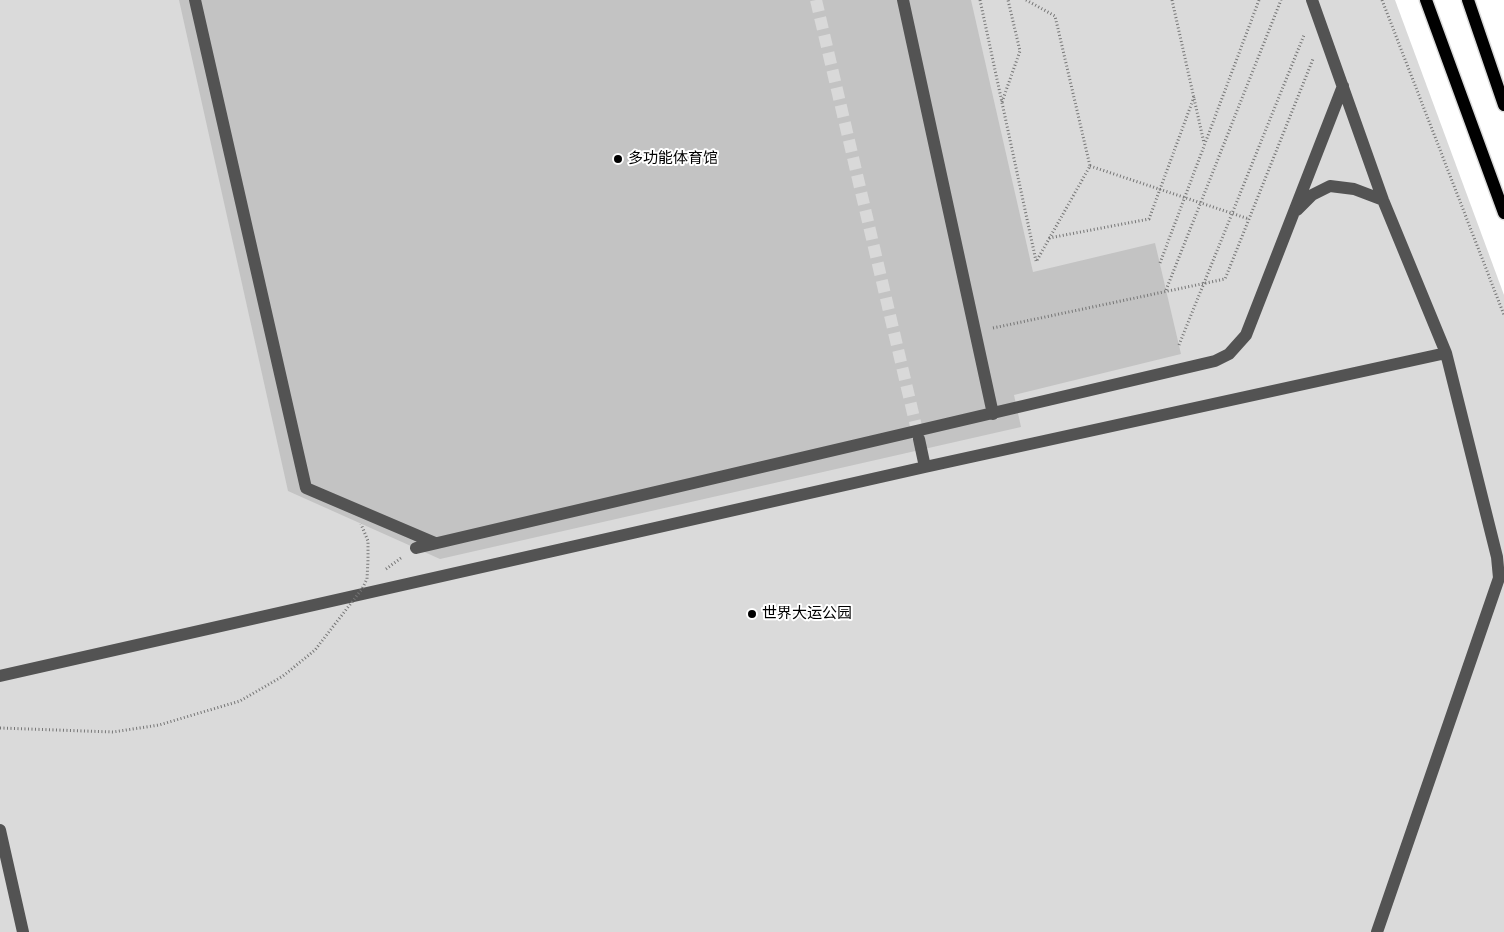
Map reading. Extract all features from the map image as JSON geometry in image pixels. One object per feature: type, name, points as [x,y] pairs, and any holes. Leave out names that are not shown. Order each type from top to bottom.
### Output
[{"type":"main road","points":[[1426,0],[1504,213]]},
{"type":"main road","points":[[1468,0],[1504,105]]},
{"type":"lane","points":[[195,0],[306,488],[435,543]]},
{"type":"lane","points":[[904,0],[993,414]]},
{"type":"lane","points":[[1313,4],[1382,200],[1446,353],[1497,557],[1499,578],[1377,932]]},
{"type":"lane","points":[[416,548],[993,414],[1215,360],[1229,354],[1246,335],[1343,86]]},
{"type":"lane","points":[[1294,214],[1312,195],[1330,186],[1354,189],[1382,200]]},
{"type":"lane","points":[[0,676],[925,467],[1446,353]]},
{"type":"lane","points":[[919,439],[925,467]]},
{"type":"lane","points":[[0,830],[23,932]]},
{"type":"path","points":[[980,0],[1036,262],[1090,166],[1055,16],[1026,0]]},
{"type":"path","points":[[1002,102],[1020,51],[1008,0]]},
{"type":"path","points":[[1172,0],[1204,145]]},
{"type":"path","points":[[1160,264],[1259,0]]},
{"type":"path","points":[[1166,290],[1280,0]]},
{"type":"path","points":[[1382,0],[1504,315]]},
{"type":"path","points":[[1179,345],[1313,4]]},
{"type":"path","points":[[975,332],[1225,279],[1324,33]]},
{"type":"path","points":[[1049,238],[1149,219],[1194,97]]},
{"type":"path","points":[[1090,166],[1249,220]]},
{"type":"path","points":[[0,728],[68,732],[113,732],[159,725],[240,701],[283,676],[315,650],[362,589],[367,579],[368,541],[361,524]]},
{"type":"shaded area","name":"世界大运公园","points":[[0,0],[1395,0],[1504,295],[1504,932],[0,932]]},
{"type":"building","points":[[179,0],[971,0],[1033,272],[1155,243],[1181,354],[1014,395],[1021,427],[440,559],[288,491]]},
{"type":"tunnel","points":[[816,0],[919,439]]},
{"type":"place","name":"多功能体育馆","points":[[618,159]]},
{"type":"place","name":"世界大运公园","points":[[752,614]]}]
